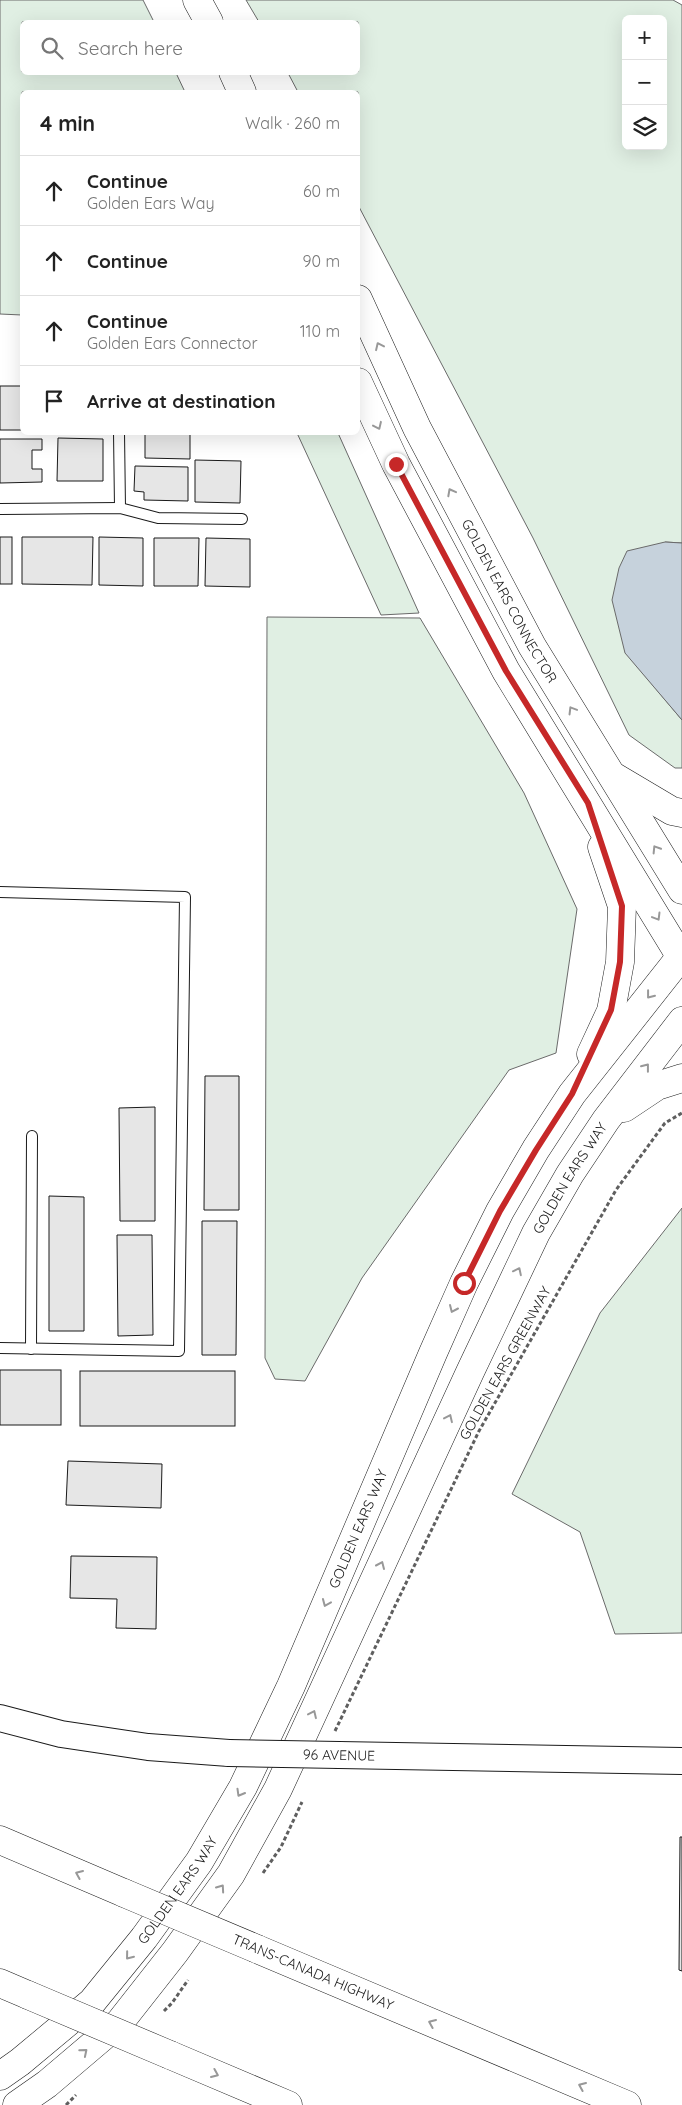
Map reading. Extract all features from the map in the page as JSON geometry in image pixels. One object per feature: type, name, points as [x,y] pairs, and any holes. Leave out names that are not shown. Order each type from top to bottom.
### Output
[{"type":"main road","points":[[197,0],[208,20]]},
{"type":"main road","points":[[234,75],[241,90]]},
{"type":"main road","name":"GOLDEN EARS CONNECTOR","points":[[360,302],[417,428],[532,646],[682,890]]},
{"type":"main road","points":[[360,386],[396,464],[506,671],[682,957]]},
{"type":"main road","points":[[610,774],[672,811],[682,813]]},
{"type":"main road","points":[[572,1094],[611,1010],[620,962],[622,906],[588,803]]},
{"type":"main road","name":"GOLDEN EARS WAY","points":[[0,2076],[20,2062],[92,2002],[144,1938],[199,1862],[243,1787],[291,1686],[464,1283],[500,1211],[572,1094],[682,957]]},
{"type":"main road","name":"GOLDEN EARS WAY","points":[[17,2105],[47,2084],[120,2022],[175,1952],[231,1874],[278,1789],[466,1380],[536,1233],[570,1174],[606,1120],[682,1021]]},
{"type":"main road","points":[[606,1120],[657,1086],[682,1078]]},
{"type":"main road","name":"TRANS-CANADA HIGHWAY","points":[[0,1840],[626,2105]]},
{"type":"main road","points":[[0,1983],[288,2105]]},
{"type":"street","name":"96 AVENUE","points":[[0,1718],[61,1734],[148,1747],[229,1753],[682,1761]]},
{"type":"lane","points":[[120,435],[120,508]]},
{"type":"lane","points":[[0,509],[120,508],[158,518],[242,519]]},
{"type":"lane","points":[[0,892],[185,897],[179,1351],[0,1348]]},
{"type":"lane","points":[[31,1349],[32,1136]]},
{"type":"path","name":"GOLDEN EARS GREENWAY","points":[[376,1643],[479,1431],[616,1190],[665,1123],[682,1113]]},
{"type":"green space","points":[[0,0],[143,0],[153,20],[20,20],[20,75],[177,75],[184,90],[20,90],[20,315],[0,314]]},
{"type":"green space","points":[[246,0],[673,0],[682,5],[682,543],[665,542],[626,653],[682,720],[682,768],[675,768],[629,735],[533,538],[360,209],[360,90],[297,90],[289,75],[360,75],[360,20],[258,20]]},
{"type":"green space","points":[[298,435],[339,435],[419,613],[381,615]]},
{"type":"green space","points":[[267,617],[420,618],[524,793],[577,909],[556,1053],[509,1070],[362,1278],[305,1381],[275,1379],[265,1358]]},
{"type":"green space","points":[[682,1208],[682,1633],[615,1634],[580,1532],[512,1494],[600,1313]]},
{"type":"shaded area","points":[[665,542],[682,543],[682,720],[625,653],[612,600],[619,568],[627,551]]},
{"type":"building","points":[[0,386],[20,386],[20,430],[0,430]]},
{"type":"building","points":[[145,435],[190,435],[190,459],[145,458]]},
{"type":"building","points":[[58,438],[103,439],[103,481],[57,481]]},
{"type":"building","points":[[0,439],[42,439],[42,450],[32,450],[32,469],[42,469],[42,482],[0,483]]},
{"type":"building","points":[[195,460],[241,461],[240,503],[195,502]]},
{"type":"building","points":[[135,466],[188,467],[188,501],[144,500],[144,492],[134,491]]},
{"type":"building","points":[[0,537],[12,537],[12,584],[0,584]]},
{"type":"building","points":[[22,537],[93,537],[92,585],[22,584]]},
{"type":"building","points":[[99,537],[143,538],[143,586],[99,585]]},
{"type":"building","points":[[154,538],[199,538],[198,586],[154,586]]},
{"type":"building","points":[[206,538],[250,539],[250,587],[205,586]]},
{"type":"building","points":[[205,1076],[239,1076],[239,1210],[204,1210]]},
{"type":"building","points":[[155,1107],[155,1221],[120,1221],[119,1108]]},
{"type":"building","points":[[49,1196],[84,1197],[84,1331],[49,1331]]},
{"type":"building","points":[[202,1221],[237,1221],[236,1355],[202,1355]]},
{"type":"building","points":[[117,1235],[152,1235],[153,1335],[118,1336]]},
{"type":"building","points":[[0,1370],[61,1370],[61,1425],[0,1425]]},
{"type":"building","points":[[80,1371],[235,1371],[235,1426],[80,1426]]},
{"type":"building","points":[[68,1461],[162,1464],[161,1508],[66,1505]]},
{"type":"building","points":[[71,1556],[157,1557],[156,1629],[116,1628],[117,1599],[70,1598]]},
{"type":"building","points":[[680,1837],[682,1837],[682,1971],[679,1970]]},
{"type":"route","points":[[396,464],[506,671],[588,803],[622,906],[620,962],[611,1010],[572,1094],[500,1211],[464,1283]]}]
